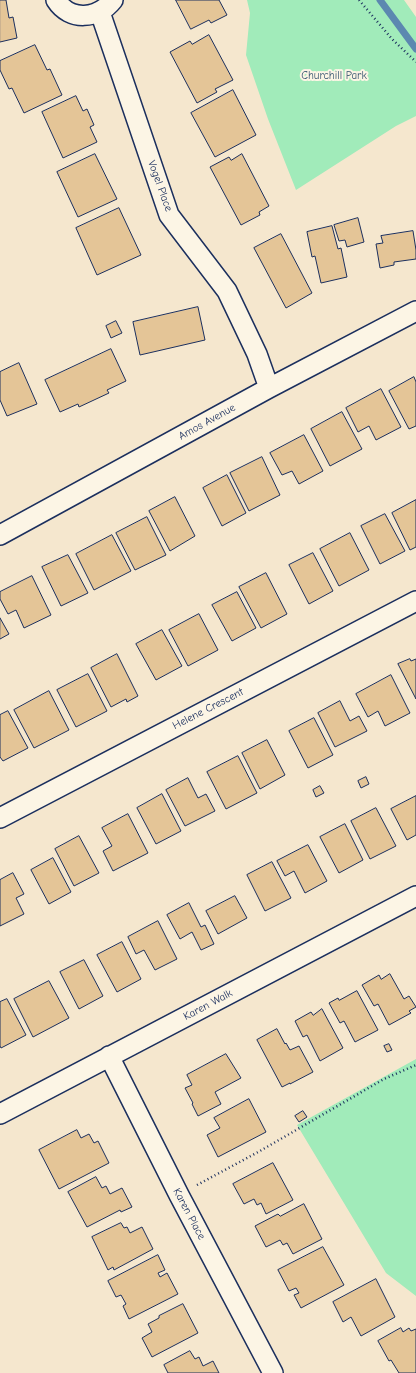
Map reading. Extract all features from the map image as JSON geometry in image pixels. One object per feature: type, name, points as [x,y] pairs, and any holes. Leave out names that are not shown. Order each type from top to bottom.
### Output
[{"type":"street","name":"Vogel Place","points":[[56,0],[64,9],[81,15],[93,15],[106,6],[169,214],[227,291],[257,354],[269,388]]},
{"type":"street","name":"Amos Avenue","points":[[0,535],[269,388],[416,311]]},
{"type":"street","name":"Helene Crescent","points":[[0,818],[416,601]]},
{"type":"street","name":"Karen Walk","points":[[0,1114],[416,896]]},
{"type":"street","name":"Karen Place","points":[[109,1056],[179,1195],[275,1372]]},
{"type":"path","points":[[359,0],[392,39],[416,62]]},
{"type":"path","points":[[179,1195],[260,1151],[384,1080],[416,1065]]},
{"type":"green space","name":"Churchill Park","points":[[247,0],[404,0],[416,17],[416,116],[396,126],[296,190],[268,119],[246,55],[250,13]]},
{"type":"green space","points":[[416,1059],[416,1296],[386,1273],[297,1125]]},
{"type":"building","points":[[0,0],[6,0],[9,18],[13,17],[17,38],[0,42]]},
{"type":"building","points":[[176,0],[219,0],[227,15],[211,23],[209,20],[191,29]]},
{"type":"building","points":[[209,35],[233,80],[215,89],[217,92],[197,103],[170,52],[190,41],[192,44]]},
{"type":"building","points":[[35,45],[47,70],[50,69],[62,95],[24,113],[12,88],[9,89],[0,70],[0,61]]},
{"type":"building","points":[[233,90],[256,135],[215,157],[191,113]]},
{"type":"building","points":[[76,96],[83,111],[87,109],[94,125],[90,127],[97,142],[63,158],[42,112]]},
{"type":"building","points":[[95,154],[117,199],[78,217],[57,172]]},
{"type":"building","points":[[242,154],[269,206],[259,212],[260,215],[241,225],[210,167],[229,157],[231,160]]},
{"type":"building","points":[[119,208],[141,255],[97,275],[76,228]]},
{"type":"building","points":[[358,218],[364,242],[347,247],[345,240],[339,241],[334,225]]},
{"type":"building","points":[[332,226],[338,249],[341,248],[347,277],[321,283],[315,256],[312,257],[307,232]]},
{"type":"building","points":[[413,231],[416,259],[394,262],[394,265],[380,268],[376,244],[383,243],[381,236]]},
{"type":"building","points":[[281,234],[312,293],[286,308],[254,248]]},
{"type":"building","points":[[198,307],[205,340],[140,355],[133,322]]},
{"type":"building","points":[[116,321],[122,333],[111,338],[106,326]]},
{"type":"building","points":[[111,349],[126,381],[107,390],[109,393],[79,407],[78,404],[60,412],[45,380]]},
{"type":"building","points":[[19,363],[37,404],[7,416],[0,400],[0,372]]},
{"type":"building","points":[[414,377],[416,382],[416,426],[409,429],[389,391]]},
{"type":"building","points":[[381,389],[401,427],[376,440],[369,426],[358,432],[346,408]]},
{"type":"building","points":[[342,412],[362,449],[330,466],[311,429]]},
{"type":"building","points":[[304,435],[323,471],[299,484],[292,471],[282,475],[270,453]]},
{"type":"building","points":[[262,457],[280,495],[249,511],[230,473]]},
{"type":"building","points":[[227,475],[246,513],[222,526],[203,488]]},
{"type":"building","points":[[175,497],[195,536],[170,551],[149,511]]},
{"type":"building","points":[[416,500],[416,547],[410,550],[392,513]]},
{"type":"building","points":[[385,514],[405,551],[380,564],[361,526]]},
{"type":"building","points":[[147,517],[166,555],[135,570],[116,533]]},
{"type":"building","points":[[350,533],[369,570],[339,586],[320,549]]},
{"type":"building","points":[[112,535],[131,571],[94,590],[76,554]]},
{"type":"building","points":[[313,553],[333,591],[309,604],[289,565]]},
{"type":"building","points":[[68,555],[88,593],[61,606],[42,567]]},
{"type":"building","points":[[266,573],[287,614],[261,628],[239,587]]},
{"type":"building","points":[[32,576],[51,615],[24,628],[16,610],[8,614],[0,599],[0,592]]},
{"type":"building","points":[[237,592],[256,628],[232,641],[212,605]]},
{"type":"building","points":[[199,614],[218,650],[188,666],[169,630]]},
{"type":"building","points":[[0,618],[9,634],[0,639]]},
{"type":"building","points":[[162,630],[182,666],[156,680],[136,644]]},
{"type":"building","points":[[117,654],[138,696],[127,702],[126,699],[111,707],[91,668]]},
{"type":"building","points":[[410,659],[411,661],[416,659],[416,699],[398,664]]},
{"type":"building","points":[[88,674],[107,711],[76,727],[57,690]]},
{"type":"building","points":[[391,675],[410,713],[385,726],[378,711],[368,717],[356,694]]},
{"type":"building","points":[[49,691],[69,730],[34,748],[14,710]]},
{"type":"building","points":[[340,701],[350,721],[359,716],[367,731],[335,747],[318,713]]},
{"type":"building","points":[[8,711],[28,748],[3,761],[0,757],[0,715]]},
{"type":"building","points":[[314,718],[333,755],[308,768],[289,731]]},
{"type":"building","points":[[267,740],[285,775],[260,789],[242,753]]},
{"type":"building","points":[[238,756],[257,793],[226,809],[207,772]]},
{"type":"building","points":[[366,777],[369,784],[361,788],[358,781]]},
{"type":"building","points":[[188,778],[198,798],[206,794],[215,811],[185,826],[166,790]]},
{"type":"building","points":[[320,786],[324,793],[316,797],[313,790]]},
{"type":"building","points":[[162,794],[181,831],[156,844],[137,808]]},
{"type":"building","points":[[416,796],[416,835],[407,840],[391,809]]},
{"type":"building","points":[[376,808],[396,846],[370,859],[351,821]]},
{"type":"building","points":[[128,814],[148,853],[113,871],[103,851],[112,846],[102,828]]},
{"type":"building","points":[[345,824],[363,860],[339,873],[320,837]]},
{"type":"building","points":[[79,836],[99,873],[74,886],[55,849]]},
{"type":"building","points":[[308,845],[327,881],[305,893],[294,871],[285,876],[277,861]]},
{"type":"building","points":[[53,858],[71,892],[49,904],[31,870]]},
{"type":"building","points":[[272,862],[291,898],[265,911],[247,875]]},
{"type":"building","points":[[13,873],[24,894],[16,898],[24,914],[0,926],[0,880]]},
{"type":"building","points":[[235,896],[247,918],[218,934],[206,911]]},
{"type":"building","points":[[189,903],[201,927],[205,925],[214,944],[201,950],[192,932],[180,939],[167,915]]},
{"type":"building","points":[[158,921],[177,959],[155,970],[144,950],[136,954],[128,937]]},
{"type":"building","points":[[122,942],[141,979],[117,992],[97,955]]},
{"type":"building","points":[[84,960],[103,996],[79,1009],[60,972]]},
{"type":"building","points":[[390,974],[404,999],[409,996],[416,1007],[409,1011],[411,1013],[389,1025],[378,1004],[374,1006],[362,985],[379,975],[381,979]]},
{"type":"building","points":[[49,981],[69,1018],[33,1037],[14,999]]},
{"type":"building","points":[[357,991],[378,1030],[355,1042],[344,1021],[340,1023],[329,1003]]},
{"type":"building","points":[[7,999],[26,1035],[1,1048],[0,1002]]},
{"type":"building","points":[[322,1009],[343,1048],[320,1061],[307,1035],[303,1037],[295,1021],[311,1012],[313,1015]]},
{"type":"building","points":[[277,1029],[290,1050],[299,1046],[313,1072],[282,1087],[257,1040]]},
{"type":"building","points":[[389,1044],[392,1050],[387,1052],[384,1046]]},
{"type":"building","points":[[226,1054],[241,1078],[215,1092],[221,1104],[198,1116],[185,1088],[192,1085],[187,1075]]},
{"type":"building","points":[[249,1099],[266,1132],[218,1157],[207,1135],[220,1128],[214,1118]]},
{"type":"building","points":[[303,1111],[307,1117],[299,1122],[295,1116]]},
{"type":"building","points":[[77,1130],[81,1138],[89,1134],[94,1143],[98,1141],[109,1163],[59,1189],[39,1150]]},
{"type":"building","points":[[273,1163],[293,1200],[266,1214],[261,1203],[257,1205],[254,1199],[244,1204],[233,1184]]},
{"type":"building","points":[[96,1177],[102,1188],[106,1186],[110,1194],[122,1188],[132,1207],[121,1212],[120,1210],[87,1227],[68,1192]]},
{"type":"building","points":[[304,1204],[322,1239],[293,1254],[287,1243],[283,1245],[280,1240],[266,1247],[255,1226],[278,1214],[280,1216]]},
{"type":"building","points":[[121,1223],[124,1228],[127,1227],[130,1233],[142,1227],[153,1249],[114,1270],[113,1267],[108,1270],[92,1237]]},
{"type":"building","points":[[323,1247],[344,1285],[301,1308],[294,1295],[299,1293],[296,1288],[289,1291],[278,1270]]},
{"type":"building","points":[[158,1255],[165,1270],[158,1273],[160,1277],[167,1273],[178,1294],[129,1319],[123,1306],[126,1304],[121,1295],[116,1297],[108,1281]]},
{"type":"building","points":[[376,1279],[395,1317],[361,1336],[351,1317],[343,1322],[333,1302]]},
{"type":"building","points":[[183,1304],[198,1333],[152,1357],[142,1338],[152,1332],[148,1324],[159,1318],[159,1316]]},
{"type":"building","points":[[401,1328],[403,1332],[409,1328],[411,1331],[416,1329],[416,1373],[399,1373],[391,1360],[389,1361],[378,1341]]},
{"type":"building","points":[[190,1351],[195,1359],[199,1357],[203,1366],[213,1361],[219,1373],[168,1373],[164,1365]]},
{"type":"waterway","points":[[380,0],[416,49]]}]
